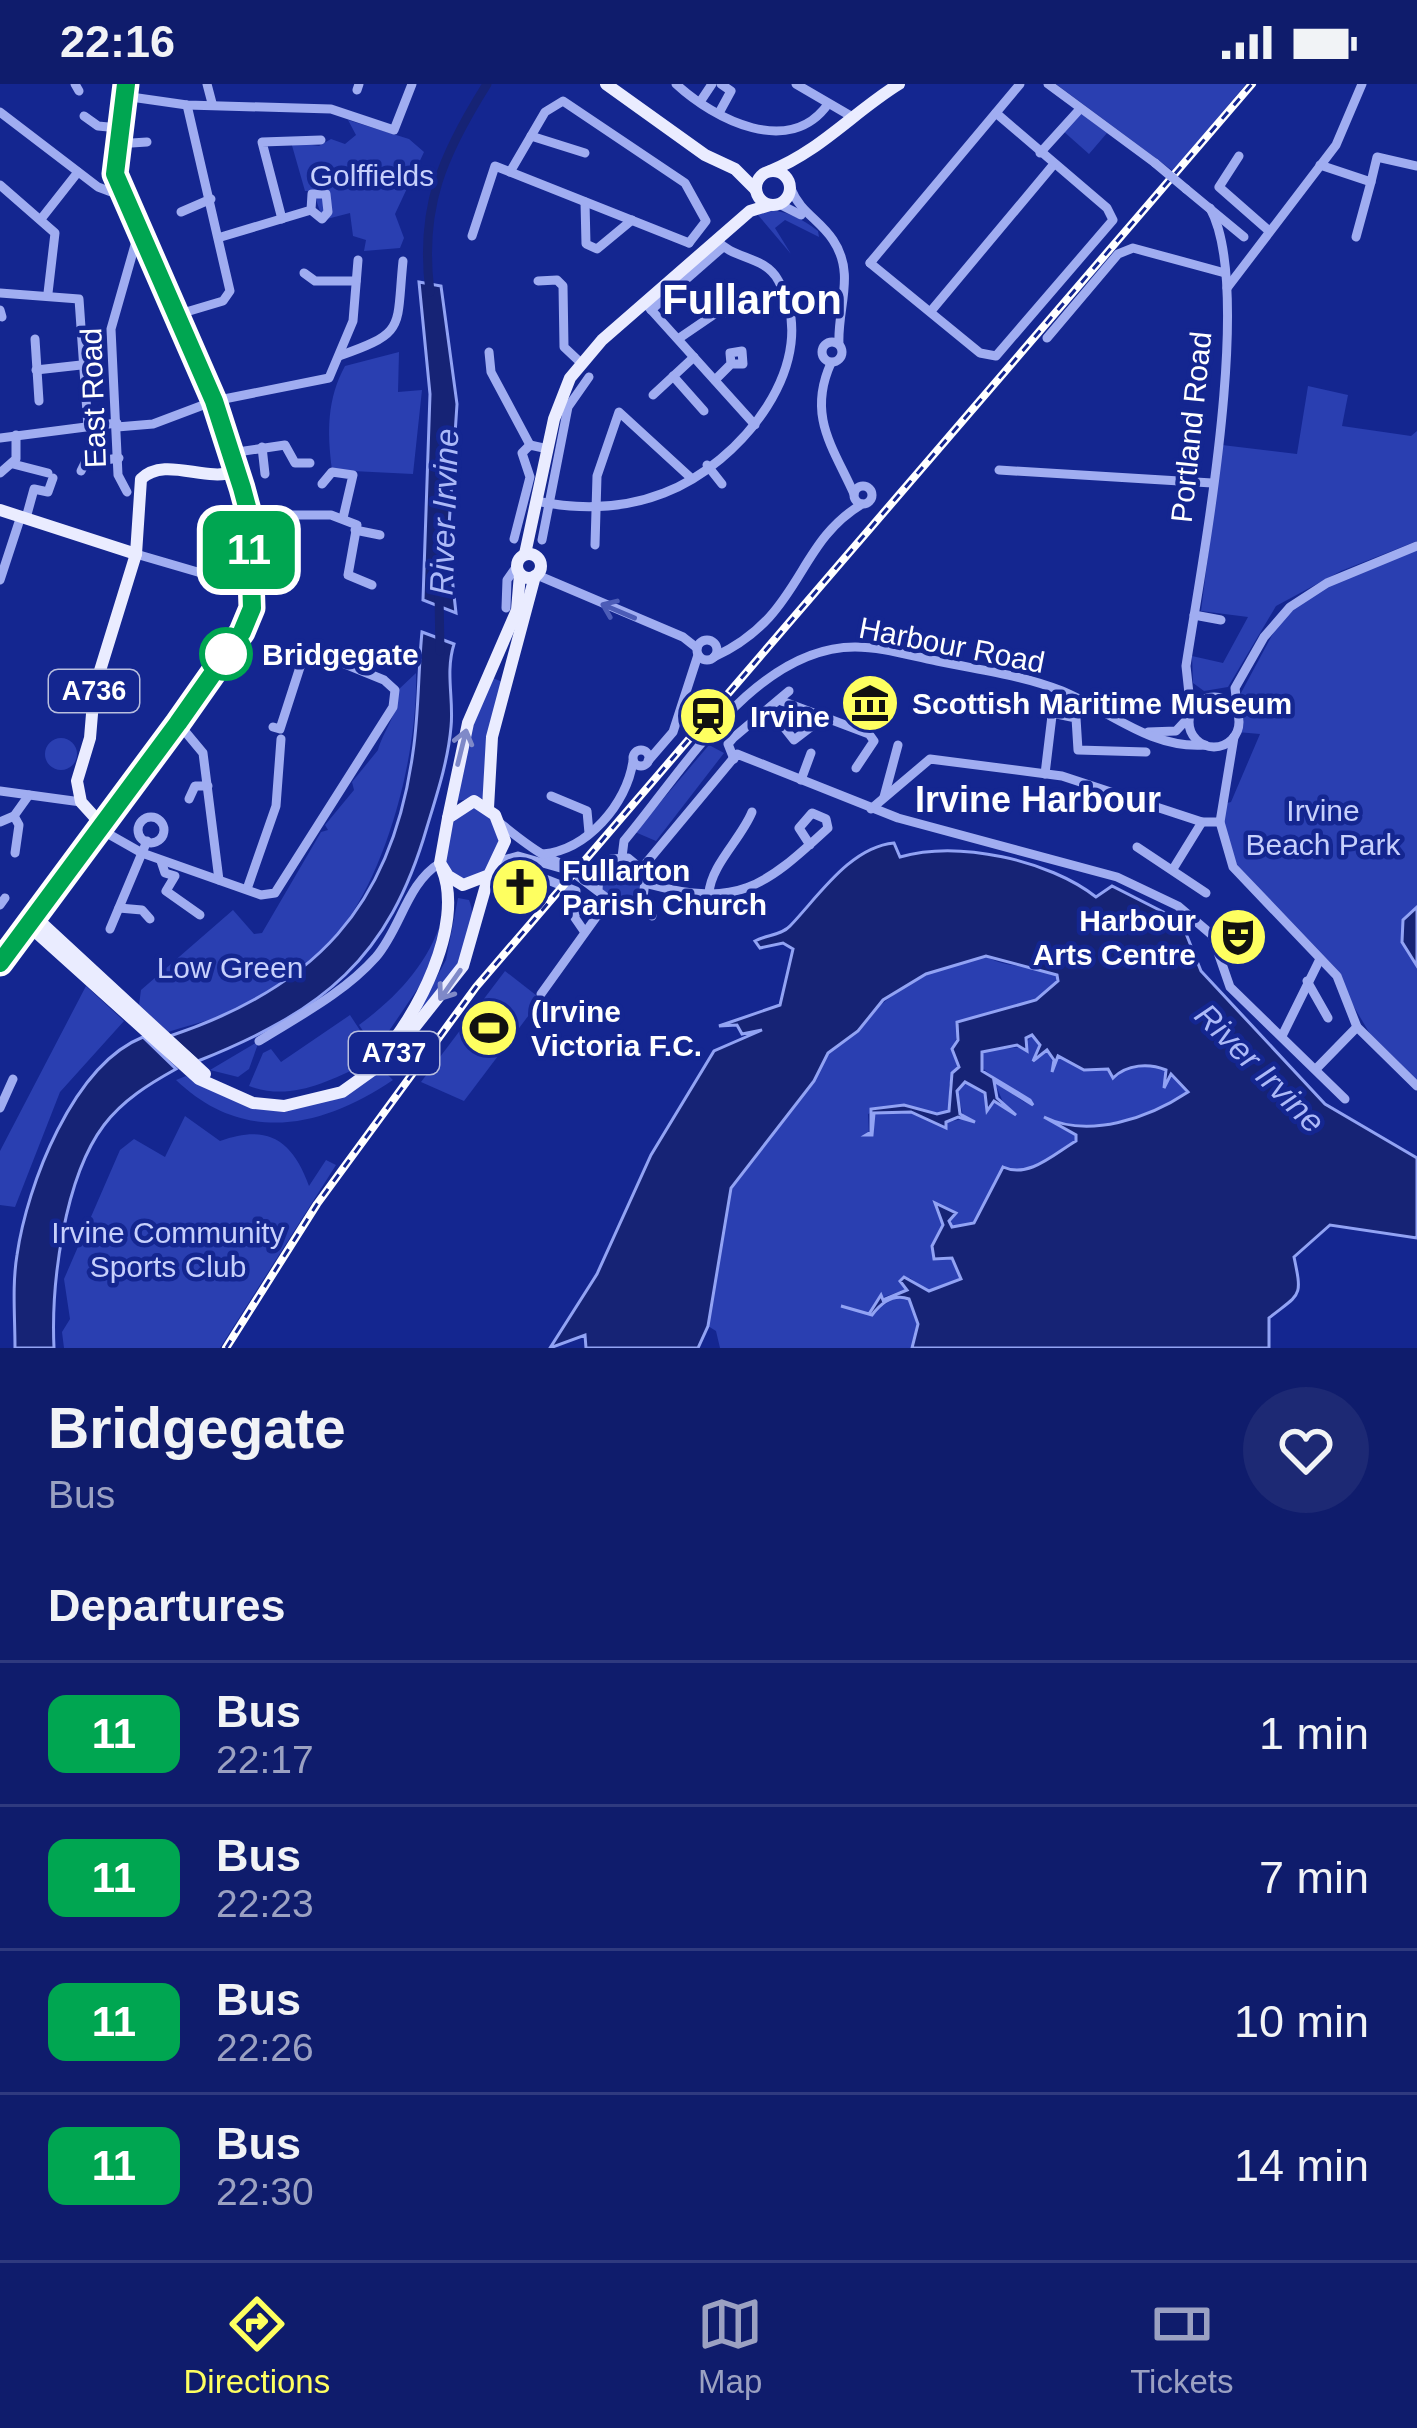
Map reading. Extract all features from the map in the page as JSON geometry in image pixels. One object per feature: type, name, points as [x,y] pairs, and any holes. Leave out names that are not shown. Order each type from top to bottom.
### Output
[{"type":"main road","points":[[606,84],[705,154],[735,169],[775,205],[839,112],[899,84]]},
{"type":"main road","points":[[874,98],[886,84]]},
{"type":"main road","points":[[0,510],[136,554],[145,473],[234,472],[214,401],[122,196],[116,144],[125,90]]},
{"type":"main road","points":[[756,192],[768,171],[812,151]]},
{"type":"main road","points":[[735,169],[784,174],[791,188]]},
{"type":"main road","name":"A737","points":[[210,1082],[250,1095],[298,1097],[343,1084],[384,1054],[432,973],[451,902],[441,866],[468,723],[517,610],[537,538],[548,449],[560,399],[581,363],[700,255],[720,244],[750,211],[756,192]]},
{"type":"main road","name":"A737","points":[[750,211],[775,205]]},
{"type":"main road","name":"A736","points":[[100,823],[81,802],[77,785],[90,738],[94,690],[136,554]]},
{"type":"main road","name":"A737","points":[[488,808],[492,737],[531,596],[528,567]]},
{"type":"main road","points":[[448,818],[466,802],[488,808],[500,823]]},
{"type":"main road","points":[[0,963],[100,823]]},
{"type":"main road","name":"A737","points":[[31,921],[43,938],[210,1082],[254,1103],[284,1106],[328,1097],[369,1077],[463,966],[489,875],[505,841],[500,823]]},
{"type":"main road","points":[[441,866],[464,885],[489,875]]},
{"type":"main road","name":"A737","points":[[31,921],[144,1024]]},
{"type":"main road","points":[[14,944],[43,938]]},
{"type":"street","points":[[146,84],[149,100]]},
{"type":"street","points":[[207,84],[212,103]]},
{"type":"street","points":[[125,90],[149,100],[187,105],[331,109],[394,130],[412,84]]},
{"type":"street","points":[[676,84],[719,113],[755,129],[786,131],[839,112]]},
{"type":"street","points":[[700,102],[716,84],[731,92],[719,113]]},
{"type":"street","points":[[796,84],[839,112]]},
{"type":"street","points":[[844,289],[1020,84]]},
{"type":"street","name":"Portland Road","points":[[1048,84],[1210,208],[1223,239],[1226,355],[1194,615],[1190,714]]},
{"type":"street","points":[[1226,290],[1346,129],[1362,84]]},
{"type":"street","points":[[510,172],[545,112],[563,101],[685,183],[705,212],[700,233],[689,243]]},
{"type":"street","points":[[176,315],[223,301],[230,291],[187,105]]},
{"type":"street","points":[[1040,153],[1079,110]]},
{"type":"street","points":[[0,112],[105,192],[122,196]]},
{"type":"street","points":[[870,263],[980,353],[996,356],[1113,220],[1107,208],[996,113]]},
{"type":"street","points":[[84,116],[98,126],[119,128]]},
{"type":"street","points":[[92,140],[98,126]]},
{"type":"street","points":[[531,136],[585,153]]},
{"type":"street","points":[[282,219],[262,142],[321,140]]},
{"type":"street","points":[[116,144],[147,142]]},
{"type":"street","points":[[250,153],[264,148]]},
{"type":"street","points":[[1239,156],[1219,187],[1266,233]]},
{"type":"street","points":[[1356,238],[1377,157],[1417,166]]},
{"type":"street","points":[[931,311],[1054,164]]},
{"type":"street","points":[[1320,165],[1371,182]]},
{"type":"street","points":[[472,236],[495,166],[689,243],[700,255]]},
{"type":"street","points":[[41,218],[78,172]]},
{"type":"street","points":[[0,185],[55,233],[48,293]]},
{"type":"street","points":[[791,188],[797,205],[858,268]]},
{"type":"street","points":[[181,212],[211,199]]},
{"type":"street","points":[[585,202],[586,244],[597,249],[632,220]]},
{"type":"street","points":[[775,205],[817,222]]},
{"type":"street","points":[[1210,208],[1244,237]]},
{"type":"street","points":[[221,237],[311,210]]},
{"type":"street","name":"East Road","points":[[127,492],[118,475],[111,328],[139,231]]},
{"type":"street","points":[[1223,239],[1266,233]]},
{"type":"street","points":[[589,377],[568,407],[543,502],[597,507],[634,503],[691,478],[755,424],[786,371],[792,323],[778,279],[766,266],[720,244],[648,306],[755,424]]},
{"type":"street","points":[[828,365],[842,358],[834,343],[844,289],[838,248]]},
{"type":"street","points":[[1047,338],[1118,254],[1133,248],[1225,274]]},
{"type":"street","points":[[0,438],[163,422],[214,401],[329,378],[353,321],[358,260]]},
{"type":"street","points":[[339,356],[384,341],[396,328],[403,261]]},
{"type":"street","points":[[304,273],[315,281],[356,281]]},
{"type":"street","points":[[538,281],[557,280],[563,286],[564,347],[581,363]]},
{"type":"street","points":[[0,293],[48,293],[79,299],[88,428]]},
{"type":"street","points":[[678,339],[719,311]]},
{"type":"street","points":[[35,339],[39,401]]},
{"type":"street","points":[[834,343],[822,350],[828,365],[823,432],[857,498]]},
{"type":"street","points":[[489,352],[490,371],[530,445],[548,449]]},
{"type":"street","points":[[653,395],[694,358]]},
{"type":"street","points":[[715,380],[731,364]]},
{"type":"street","points":[[36,370],[81,365]]},
{"type":"street","points":[[674,376],[704,411]]},
{"type":"street","points":[[595,545],[597,476],[619,412],[691,478]]},
{"type":"street","points":[[13,464],[16,435]]},
{"type":"street","points":[[231,454],[285,445],[296,463],[310,463]]},
{"type":"street","points":[[514,539],[530,477],[522,453],[530,445]]},
{"type":"street","points":[[262,447],[265,474]]},
{"type":"street","points":[[81,471],[86,463],[119,458]]},
{"type":"street","points":[[0,472],[13,464],[51,476],[48,492],[34,489],[0,580]]},
{"type":"street","points":[[707,465],[722,484]]},
{"type":"street","points":[[1000,470],[1212,483]]},
{"type":"street","points":[[234,472],[249,514],[247,622],[178,723],[100,823],[111,837],[161,861],[247,890],[275,893],[397,697],[389,683],[313,650],[302,661],[280,729],[273,727]]},
{"type":"street","points":[[322,484],[332,472],[353,475],[343,518]]},
{"type":"street","points":[[506,608],[507,580],[528,567],[557,585],[682,637],[707,654],[732,649],[773,617],[857,498],[872,497],[866,487],[846,476]]},
{"type":"street","points":[[249,514],[343,518],[357,525],[348,574],[372,585]]},
{"type":"street","points":[[355,530],[380,535]]},
{"type":"street","points":[[1417,546],[1327,583],[1290,607],[1264,637],[1235,688],[1238,714],[1220,822],[1239,875],[1337,976],[1357,1027],[1417,1086]]},
{"type":"street","points":[[136,554],[250,586]]},
{"type":"street","points":[[531,596],[557,585]]},
{"type":"street","points":[[1194,615],[1221,620]]},
{"type":"street","name":"Harbour Road","points":[[622,857],[624,841],[722,725],[776,670],[809,654],[853,647],[1042,684],[1162,742],[1209,746]]},
{"type":"street","points":[[543,854],[569,850],[589,836],[628,784],[633,761],[641,766],[646,756],[662,746],[707,654]]},
{"type":"street","points":[[1189,682],[1238,714]]},
{"type":"street","points":[[1143,732],[1171,733],[1214,696],[1235,688]]},
{"type":"street","points":[[789,691],[728,744],[736,756],[871,809],[1117,877],[1178,906],[1212,935],[1230,987],[1345,1099]]},
{"type":"street","points":[[1046,774],[1054,699]]},
{"type":"street","points":[[779,700],[874,741],[856,768]]},
{"type":"street","points":[[1052,713],[1076,718],[1078,750],[1146,752]]},
{"type":"street","points":[[1190,714],[1195,739],[1229,761]]},
{"type":"street","points":[[782,722],[794,740],[824,717]]},
{"type":"street","points":[[178,723],[202,748],[219,880]]},
{"type":"street","points":[[1209,746],[1234,737]]},
{"type":"street","points":[[247,890],[276,806],[281,739]]},
{"type":"street","points":[[884,797],[898,745]]},
{"type":"street","points":[[801,780],[811,754]]},
{"type":"street","points":[[642,868],[736,756]]},
{"type":"street","points":[[871,809],[930,760],[1046,774],[1202,822],[1220,822]]},
{"type":"street","points":[[64,800],[77,785]]},
{"type":"street","points":[[189,800],[195,786],[208,786]]},
{"type":"street","points":[[0,791],[81,802]]},
{"type":"street","points":[[0,822],[14,816],[29,795]]},
{"type":"street","points":[[551,796],[605,815]]},
{"type":"street","points":[[587,811],[589,836]]},
{"type":"street","points":[[709,892],[711,877],[741,838],[752,812]]},
{"type":"street","points":[[14,816],[20,825],[15,853]]},
{"type":"street","points":[[1173,869],[1202,822]]},
{"type":"street","points":[[500,823],[543,854],[588,869],[622,857],[642,868],[648,884],[640,902]]},
{"type":"street","points":[[110,929],[147,841]]},
{"type":"street","points":[[648,884],[747,892],[810,845]]},
{"type":"street","points":[[1137,847],[1206,893]]},
{"type":"street","points":[[497,862],[531,859],[571,871],[616,908]]},
{"type":"street","points":[[161,861],[165,873],[175,876],[166,891],[171,898],[200,915]]},
{"type":"street","points":[[597,916],[598,872],[606,862]]},
{"type":"street","points":[[259,1041],[364,969],[391,938],[422,876],[441,866]]},
{"type":"street","points":[[527,872],[576,891],[575,918],[584,931]]},
{"type":"street","points":[[542,994],[597,916],[640,902]]},
{"type":"street","points":[[640,902],[652,916]]},
{"type":"street","points":[[119,908],[142,910],[149,919]]},
{"type":"street","points":[[1283,1034],[1320,959]]},
{"type":"street","points":[[1306,981],[1328,1018]]},
{"type":"street","points":[[1316,1069],[1357,1027]]},
{"type":"street","points":[[0,1108],[7,1083]]},
{"type":"green space","points":[[1056,84],[1246,84],[1173,171]]},
{"type":"green space","points":[[1079,111],[1107,133],[1089,154],[1062,130]]},
{"type":"green space","name":"Golffields","points":[[348,120],[409,139],[424,152],[395,214],[404,238],[400,248],[364,251],[366,240],[353,236],[350,213],[323,220],[313,191],[305,191],[291,142],[319,146],[331,139],[345,144],[356,135]]},
{"type":"green space","points":[[764,210],[799,219],[818,231],[819,237],[785,220],[775,228],[791,254],[758,215]]},
{"type":"green space","points":[[399,352],[398,392],[422,390],[413,474],[332,470],[330,416],[345,366]]},
{"type":"green space","points":[[1308,386],[1348,395],[1342,426],[1411,436],[1417,431],[1417,541],[1341,571],[1276,606],[1228,687],[1204,691],[1193,683],[1192,656],[1223,663],[1248,617],[1201,611],[1222,445],[1297,454]]},
{"type":"green space","name":"Irvine Beach Park","points":[[1417,547],[1417,1082],[1376,1044],[1338,980],[1239,876],[1221,828],[1223,804],[1231,802],[1260,734],[1237,732],[1234,706],[1284,613],[1303,598]]},
{"type":"green space","name":"Low Green","points":[[416,673],[412,738],[397,809],[372,877],[339,932],[296,973],[246,1005],[168,1032],[139,1005],[141,990],[233,910],[254,934],[262,933],[321,832],[328,830],[325,825],[354,790],[352,782],[378,750],[394,714],[397,691]]},
{"type":"green space","points":[[493,678],[507,684],[485,798],[453,801],[466,742]]},
{"type":"green space","points":[[61,738],[72,743],[77,754],[72,765],[61,770],[50,765],[45,754],[50,743]]},
{"type":"green space","points":[[709,745],[724,753],[656,841],[635,832]]},
{"type":"green space","points":[[462,806],[484,807],[502,834],[485,874],[459,880],[444,866],[450,821]]},
{"type":"green space","points":[[622,862],[637,868],[643,883],[637,898],[622,904],[607,898],[601,883],[607,868]]},
{"type":"green space","points":[[458,898],[469,900],[472,914],[467,944],[442,987],[424,1011],[418,1011],[446,960]]},
{"type":"green space","points":[[442,919],[427,975],[376,1050],[359,1025],[410,978]]},
{"type":"green space","points":[[986,956],[1048,971],[1058,981],[1036,1000],[963,1022],[952,1049],[959,1066],[949,1085],[949,1111],[878,1110],[868,1114],[869,1135],[874,1113],[911,1112],[942,1123],[964,1119],[957,1091],[965,1082],[1006,1109],[994,1081],[1027,1104],[980,1066],[982,1051],[1023,1047],[1032,1035],[1040,1045],[1035,1058],[1047,1050],[1055,1067],[1058,1056],[1084,1070],[1108,1069],[1114,1076],[1133,1067],[1153,1066],[1166,1070],[1165,1082],[1170,1073],[1188,1092],[1120,1121],[1084,1125],[1047,1119],[1077,1135],[1076,1141],[1037,1166],[994,1181],[982,1214],[970,1227],[952,1227],[950,1212],[941,1205],[943,1225],[934,1240],[933,1259],[953,1258],[961,1279],[928,1292],[910,1278],[900,1281],[907,1289],[881,1298],[876,1310],[895,1298],[909,1299],[918,1324],[912,1348],[720,1348],[716,1331],[708,1326],[731,1188],[814,1080],[812,1074],[868,1015],[935,971]]},
{"type":"green space","points":[[505,971],[541,999],[464,1101],[421,1082]]},
{"type":"green space","points":[[86,986],[124,1021],[60,1092],[15,1207],[0,1205],[0,1151]]},
{"type":"green space","points":[[350,1015],[369,1044],[361,1066],[293,1091],[249,1086],[263,1053],[271,1049],[281,1062]]},
{"type":"green space","points":[[259,1041],[249,1069],[238,1077],[210,1070]]},
{"type":"green space","points":[[382,1069],[393,1080],[366,1096],[311,1118],[283,1122],[229,1114],[202,1101],[176,1080],[186,1076],[236,1098],[286,1105],[334,1096]]},
{"type":"green space","name":"Irvine Community Sports Club","points":[[185,1116],[220,1141],[251,1134],[276,1140],[295,1157],[309,1186],[326,1160],[336,1165],[220,1348],[64,1348],[62,1332],[70,1319],[64,1279],[120,1150],[134,1139],[165,1157]]},
{"type":"water","points":[[419,282],[441,286],[457,404],[448,541],[456,613],[423,600],[430,394]]},
{"type":"water","points":[[422,632],[454,644],[451,727],[427,827],[393,912],[371,946],[315,1000],[281,1022],[198,1061],[170,1036],[266,993],[305,966],[338,934],[365,897],[402,807],[415,737]]},
{"type":"water","points":[[894,843],[900,857],[975,852],[1029,864],[1096,897],[1112,886],[1181,921],[1201,971],[1325,1104],[1417,1158],[1417,1238],[1330,1225],[1294,1257],[1298,1288],[1293,1299],[1269,1318],[1269,1348],[912,1348],[918,1324],[909,1299],[888,1300],[872,1315],[841,1306],[869,1314],[881,1295],[883,1300],[907,1290],[900,1281],[904,1277],[929,1291],[961,1279],[952,1258],[934,1259],[932,1246],[943,1225],[935,1203],[956,1213],[949,1221],[952,1227],[974,1223],[1003,1167],[1032,1167],[1076,1141],[1076,1135],[1044,1117],[1099,1126],[1137,1117],[1188,1092],[1171,1074],[1164,1088],[1166,1070],[1153,1066],[1131,1067],[1113,1078],[1108,1069],[1084,1070],[1058,1056],[1052,1072],[1054,1060],[1047,1050],[1033,1061],[1040,1045],[1032,1035],[1026,1038],[1027,1051],[1017,1045],[982,1052],[982,1071],[1033,1105],[994,1081],[997,1098],[1016,1115],[994,1101],[987,1111],[985,1093],[965,1082],[957,1091],[960,1114],[975,1122],[958,1117],[946,1122],[946,1128],[911,1112],[874,1113],[872,1135],[866,1135],[871,1132],[871,1109],[904,1105],[937,1114],[949,1111],[952,1073],[959,1067],[952,1049],[958,1040],[957,1022],[1036,1000],[1058,981],[1057,975],[986,956],[926,974],[883,1000],[858,1031],[828,1053],[814,1081],[731,1188],[708,1326],[698,1348],[586,1348],[585,1335],[550,1348],[597,1274],[651,1155],[714,1051],[762,1030],[742,1034],[737,1025],[719,1026],[780,1005],[793,949],[783,943],[760,948],[755,941],[787,929],[849,863]]},
{"type":"water","points":[[1417,907],[1417,966],[1402,942],[1403,920]]},
{"type":"water","points":[[143,1037],[176,1069],[119,1108],[90,1147],[63,1232],[54,1348],[15,1348],[17,1255],[43,1163],[57,1130],[95,1073]]},
{"type":"waterway","name":"River Irvine","points":[[430,292],[428,233],[438,182],[487,84]]},
{"type":"waterway","name":"River Irvine","points":[[439,595],[440,651]]},
{"type":"railway","points":[[226,1348],[317,1204],[476,987],[1252,84]]},
{"type":"bus line","name":"11","points":[[0,963],[178,723],[242,632],[252,608],[249,514],[242,488],[214,401],[115,174],[126,84]]},
{"type":"place","name":"Bridgegate","points":[[226,654]]},
{"type":"place","name":"Scottish Maritime Museum","points":[[870,703]]},
{"type":"place","name":"Irvine","points":[[708,716]]},
{"type":"place","name":"Fullarton Parish Church","points":[[520,887]]},
{"type":"place","name":"Harbour Arts Centre","points":[[1238,937]]},
{"type":"place","name":"(Irvine Victoria F.C.","points":[[489,1028]]},
{"type":"district","name":"Fullarton","points":[[752,299]]},
{"type":"district","name":"Irvine Harbour","points":[[1038,799]]}]
